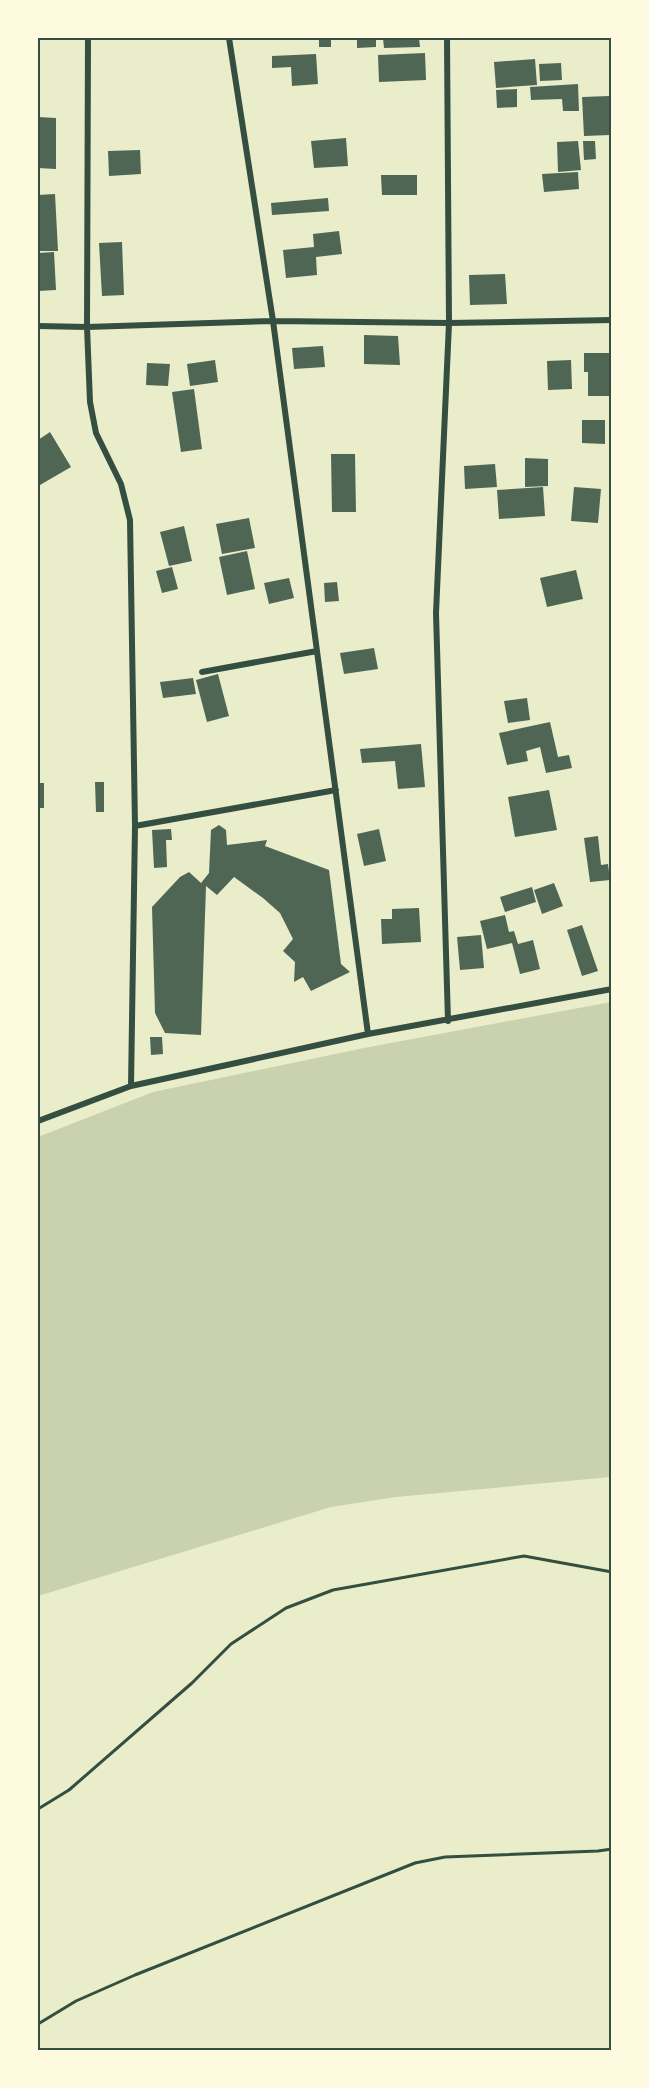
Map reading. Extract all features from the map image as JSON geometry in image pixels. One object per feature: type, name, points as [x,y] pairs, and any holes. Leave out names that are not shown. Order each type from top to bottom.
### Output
[{"type":"street","points":[[88,38],[87,327],[90,402],[96,433],[121,484],[130,520],[135,826],[130,1086]]},
{"type":"street","points":[[229,38],[273,321],[368,1034]]},
{"type":"street","points":[[447,38],[449,323],[436,613],[448,1021]]},
{"type":"street","points":[[38,326],[87,327],[273,321],[449,323],[612,320]]},
{"type":"street","points":[[201,672],[317,651]]},
{"type":"street","points":[[135,826],[336,790]]},
{"type":"street","points":[[38,1121],[130,1086],[368,1034],[612,990]]},
{"type":"path","points":[[38,1809],[69,1790],[192,1683],[231,1644],[286,1608],[333,1590],[524,1556],[612,1572]]},
{"type":"path","points":[[38,2024],[76,2001],[135,1975],[415,1863],[445,1857],[612,1849]]},
{"type":"green space","points":[[611,1002],[611,1477],[396,1497],[331,1507],[38,1596],[38,1137],[153,1092],[364,1048]]},
{"type":"building","points":[[319,38],[331,38],[331,47],[319,47]]},
{"type":"building","points":[[357,38],[376,38],[376,47],[357,48]]},
{"type":"building","points":[[383,38],[419,38],[420,47],[384,48]]},
{"type":"building","points":[[425,53],[426,80],[379,82],[378,55]]},
{"type":"building","points":[[316,54],[318,84],[292,86],[291,67],[272,68],[272,56]]},
{"type":"building","points":[[535,59],[537,85],[496,88],[494,62]]},
{"type":"building","points":[[561,63],[562,80],[540,81],[539,64]]},
{"type":"building","points":[[578,84],[579,111],[563,111],[562,99],[531,100],[530,87]]},
{"type":"building","points":[[517,89],[517,107],[497,108],[496,90]]},
{"type":"building","points":[[609,96],[610,135],[584,136],[582,97]]},
{"type":"building","points":[[38,117],[56,118],[56,169],[38,168]]},
{"type":"building","points":[[346,138],[348,166],[314,168],[311,141]]},
{"type":"building","points":[[578,141],[581,170],[558,172],[557,142]]},
{"type":"building","points":[[583,141],[595,141],[596,159],[584,160]]},
{"type":"building","points":[[140,150],[141,174],[109,176],[108,151]]},
{"type":"building","points":[[578,172],[579,189],[544,192],[542,174]]},
{"type":"building","points":[[381,175],[417,175],[417,195],[382,195]]},
{"type":"building","points":[[55,194],[58,251],[38,251],[38,195]]},
{"type":"building","points":[[328,198],[329,211],[272,215],[271,203]]},
{"type":"building","points":[[339,231],[342,254],[316,257],[317,275],[286,278],[283,250],[314,247],[313,234]]},
{"type":"building","points":[[122,242],[124,295],[102,296],[99,243]]},
{"type":"building","points":[[54,252],[56,290],[38,291],[38,253]]},
{"type":"building","points":[[505,274],[507,304],[470,305],[469,275]]},
{"type":"building","points":[[364,335],[398,336],[400,365],[364,364]]},
{"type":"building","points":[[323,346],[325,367],[294,369],[292,348]]},
{"type":"building","points":[[584,353],[609,353],[609,396],[588,396],[588,372],[584,372]]},
{"type":"building","points":[[215,360],[218,382],[190,386],[187,364]]},
{"type":"building","points":[[571,360],[572,389],[548,390],[547,361]]},
{"type":"building","points":[[147,363],[170,364],[168,386],[146,385]]},
{"type":"building","points":[[194,389],[202,449],[181,452],[172,392]]},
{"type":"building","points":[[582,420],[605,420],[605,444],[582,443]]},
{"type":"building","points":[[50,432],[71,467],[40,485],[38,482],[38,440]]},
{"type":"building","points":[[331,454],[355,454],[356,512],[332,512]]},
{"type":"building","points":[[525,458],[548,459],[548,486],[525,487]]},
{"type":"building","points":[[495,464],[497,487],[465,489],[464,466]]},
{"type":"building","points":[[543,487],[545,516],[499,519],[497,490]]},
{"type":"building","points":[[574,487],[601,489],[598,523],[571,521]]},
{"type":"building","points":[[249,518],[255,548],[222,554],[216,524]]},
{"type":"building","points":[[184,526],[192,561],[169,566],[160,532]]},
{"type":"building","points":[[247,551],[255,589],[227,595],[219,557]]},
{"type":"building","points":[[172,567],[178,589],[162,593],[156,571]]},
{"type":"building","points":[[576,570],[583,599],[547,607],[540,578]]},
{"type":"building","points":[[289,578],[294,598],[269,604],[264,583]]},
{"type":"building","points":[[337,582],[339,601],[325,602],[324,583]]},
{"type":"building","points":[[374,648],[378,669],[344,674],[340,653]]},
{"type":"building","points":[[218,674],[229,716],[207,722],[196,680]]},
{"type":"building","points":[[193,678],[196,694],[163,698],[160,682]]},
{"type":"building","points":[[527,698],[530,720],[508,723],[504,701]]},
{"type":"building","points":[[550,722],[558,757],[569,755],[572,768],[546,773],[540,747],[526,751],[528,761],[507,765],[499,733]]},
{"type":"building","points":[[421,744],[425,787],[398,789],[395,761],[362,763],[360,749]]},
{"type":"building","points":[[95,782],[104,782],[104,812],[96,812]]},
{"type":"building","points":[[38,783],[44,783],[44,808],[38,808]]},
{"type":"building","points":[[549,790],[557,830],[515,837],[508,797]]},
{"type":"building","points":[[219,825],[226,830],[227,845],[267,840],[265,846],[329,870],[341,964],[350,972],[311,991],[303,977],[294,982],[295,962],[283,951],[293,939],[280,913],[234,877],[217,895],[206,886],[201,1035],[165,1033],[155,1013],[152,907],[180,877],[189,872],[201,883],[209,873],[211,830]]},
{"type":"building","points":[[171,829],[172,840],[166,840],[167,867],[154,868],[152,830]]},
{"type":"building","points":[[379,829],[386,861],[364,866],[357,834]]},
{"type":"building","points":[[598,836],[601,865],[608,864],[610,880],[590,882],[584,838]]},
{"type":"building","points":[[554,883],[563,906],[542,914],[534,890]]},
{"type":"building","points":[[532,887],[536,902],[505,912],[500,897]]},
{"type":"building","points":[[419,908],[421,942],[382,944],[381,919],[392,919],[392,909]]},
{"type":"building","points":[[505,915],[509,932],[514,931],[518,944],[533,940],[540,969],[520,974],[512,943],[487,949],[480,921]]},
{"type":"building","points":[[582,925],[598,971],[582,976],[567,930]]},
{"type":"building","points":[[481,935],[484,968],[460,970],[457,937]]},
{"type":"building","points":[[150,1037],[162,1037],[163,1054],[151,1055]]}]
